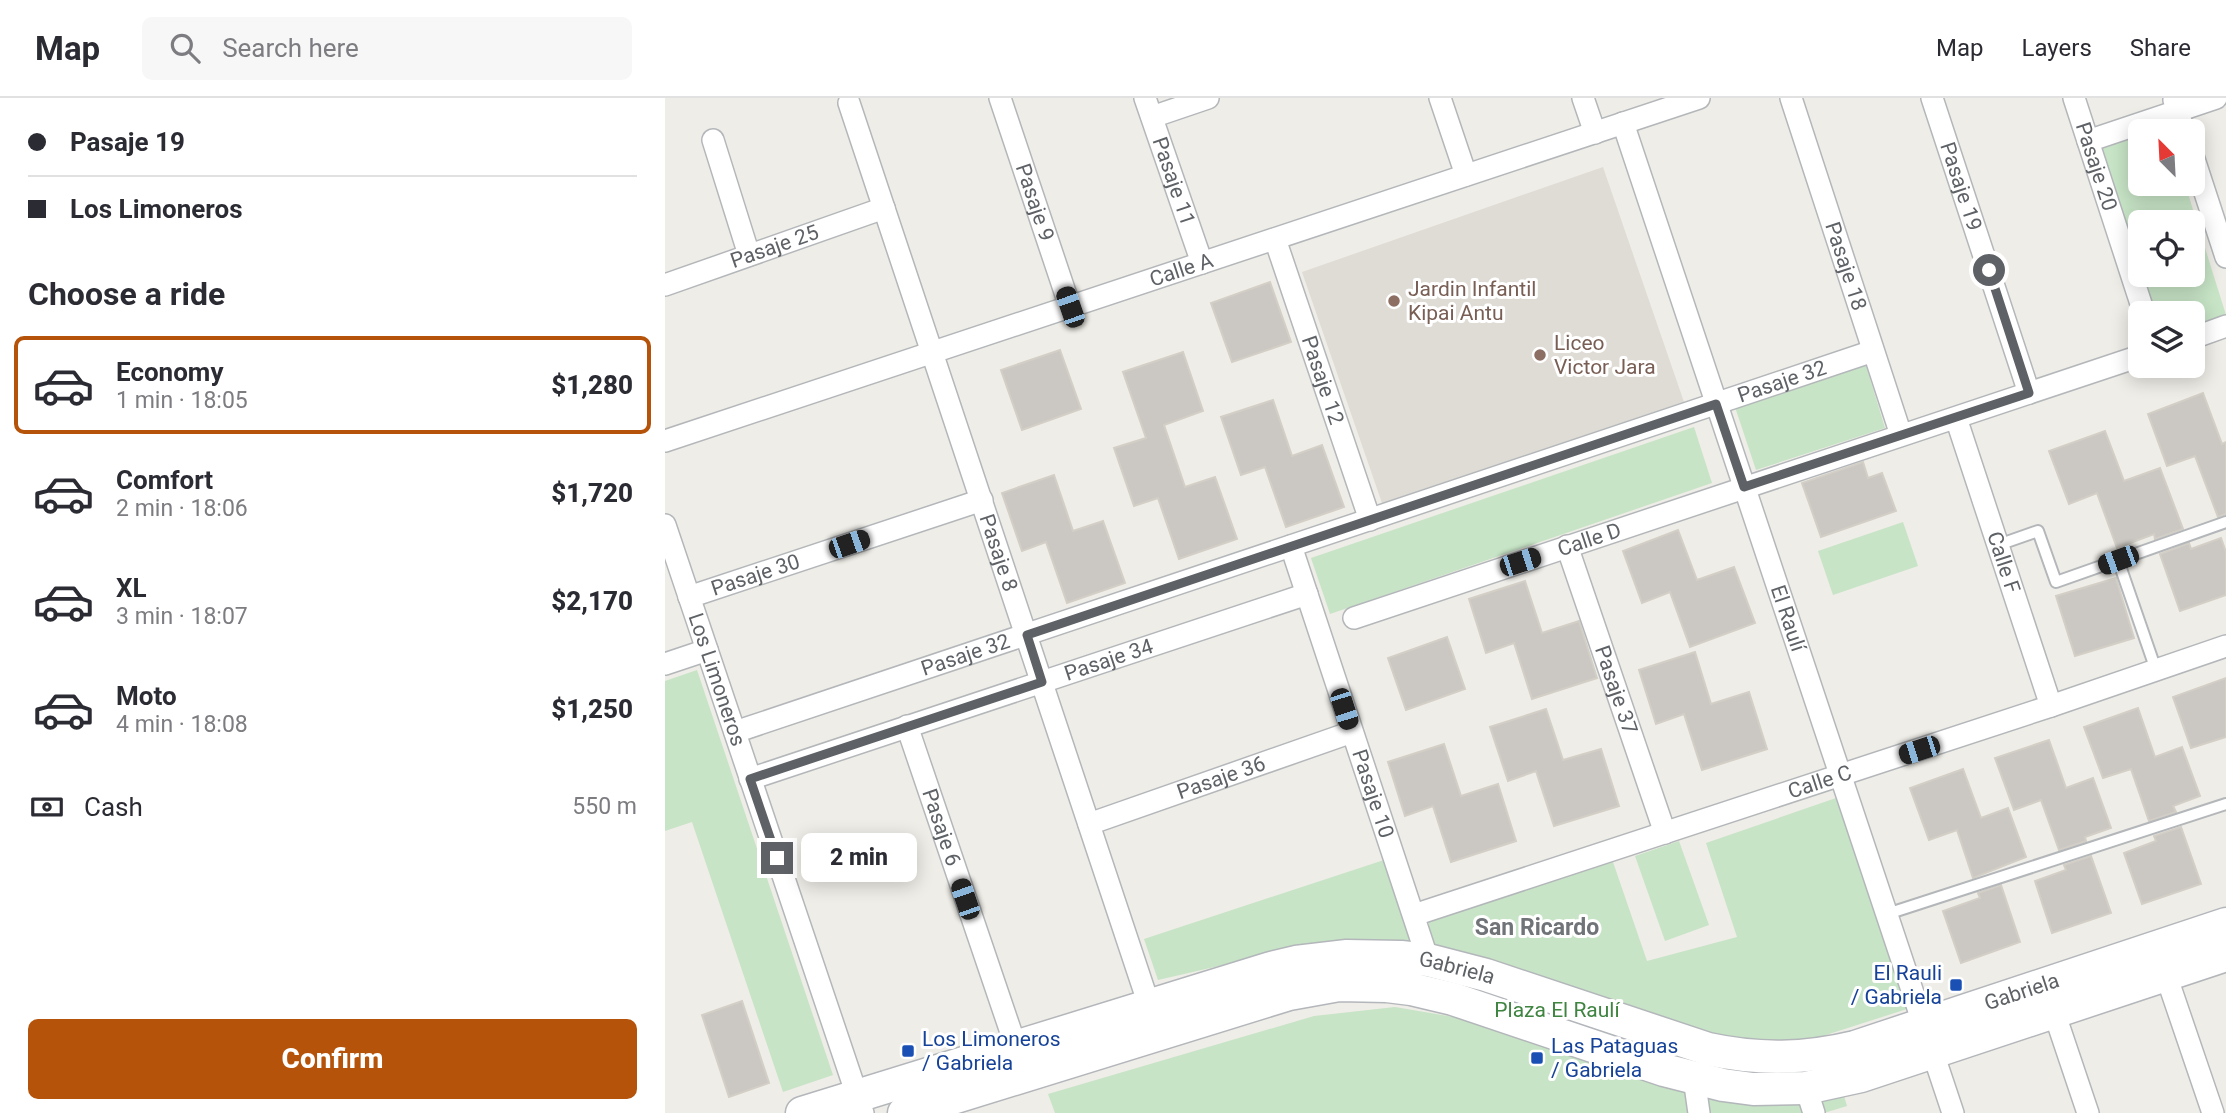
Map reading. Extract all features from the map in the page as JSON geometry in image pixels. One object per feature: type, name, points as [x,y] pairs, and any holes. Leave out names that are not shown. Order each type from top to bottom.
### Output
[{"type":"street","name":"Pasaje 9","points":[[1000,98],[1070,307]]},
{"type":"street","points":[[1149,107],[1209,98]]},
{"type":"street","points":[[1440,98],[1466,175]]},
{"type":"street","points":[[1583,98],[1595,133]]},
{"type":"street","name":"Calle A","points":[[666,437],[932,353],[1699,98]]},
{"type":"street","name":"Pasaje 18","points":[[1791,98],[1901,435]]},
{"type":"street","name":"Pasaje 19","points":[[1933,98],[2029,393]]},
{"type":"street","name":"Pasaje 20","points":[[2074,98],[2140,301]]},
{"type":"street","points":[[2088,141],[2178,113],[2216,98]]},
{"type":"street","name":"Pasaje 8","points":[[849,103],[1149,1005]]},
{"type":"street","name":"Pasaje 11","points":[[1149,107],[1202,263]]},
{"type":"street","name":"El Raulí","points":[[1623,124],[1953,1113]]},
{"type":"street","points":[[713,140],[749,255]]},
{"type":"street","points":[[2205,190],[2224,245]]},
{"type":"street","name":"Pasaje 25","points":[[665,285],[884,208]]},
{"type":"street","name":"Pasaje 12","points":[[1275,239],[1370,520]]},
{"type":"street","points":[[2205,334],[2226,326]]},
{"type":"street","name":"Pasaje 32","points":[[735,733],[1873,351]]},
{"type":"street","name":"Calle D","points":[[1354,618],[2128,360]]},
{"type":"street","name":"Calle F","points":[[1956,418],[2051,706]]},
{"type":"street","name":"Pasaje 30","points":[[689,597],[982,500]]},
{"type":"street","name":"Los Limoneros","points":[[665,525],[860,1105]]},
{"type":"street","name":"Pasaje 10","points":[[1291,546],[1428,960]]},
{"type":"street","name":"Pasaje 37","points":[[1567,547],[1665,833]]},
{"type":"street","name":"Pasaje 34","points":[[750,779],[1307,594]]},
{"type":"street","name":"Calle C","points":[[1414,915],[2226,646]]},
{"type":"street","points":[[665,664],[707,650]]},
{"type":"street","name":"Pasaje 6","points":[[907,726],[1016,1047]]},
{"type":"street","name":"Pasaje 36","points":[[1089,824],[1352,732]]},
{"type":"street","name":"Gabriela","points":[[904,1113],[1265,1001],[1314,988],[1339,985],[1387,986],[1444,996],[1694,1078],[1810,1101],[1928,1038],[2226,923]]},
{"type":"street","name":"Gabriela","points":[[802,1113],[860,1105],[1016,1047],[1271,968],[1347,956],[1428,960],[1476,972],[1669,1037],[1735,1055],[1762,1058],[1811,1056],[1855,1047],[1928,1038],[2054,1012],[2226,955]]},
{"type":"street","points":[[2166,975],[2217,1107]]},
{"type":"street","points":[[2054,1012],[2088,1113]]},
{"type":"street","points":[[1694,1078],[1699,1113]]},
{"type":"lane","points":[[1998,545],[2038,531],[2056,582],[2225,524]]},
{"type":"lane","points":[[2118,560],[2157,670]]},
{"type":"lane","points":[[1887,914],[2226,804]]},
{"type":"shaded area","name":"Liceo Victor Jara","points":[[1603,167],[1684,402],[1383,506],[1302,272]]},
{"type":"green space","points":[[2128,136],[2128,196],[2189,196],[2193,210],[2128,210],[2128,239],[2098,146]]},
{"type":"green space","points":[[2205,248],[2226,315],[2205,322],[2205,301],[2148,301],[2144,287],[2205,287]]},
{"type":"green space","points":[[1865,362],[1885,428],[1756,470],[1734,404]]},
{"type":"green space","points":[[1694,427],[1712,483],[1330,614],[1311,558]]},
{"type":"green space","points":[[1903,522],[1918,566],[1833,595],[1818,551]]},
{"type":"green space","points":[[697,670],[833,1075],[783,1092],[692,822],[665,831],[665,681]]},
{"type":"green space","name":"Plaza El Raulí","points":[[1836,798],[1907,1009],[1826,1035],[1847,1106],[1824,1113],[1055,1113],[1048,1094],[1314,1016],[1395,1007],[1454,1017],[1429,928],[1429,919],[1613,862],[1647,961],[1737,937],[1706,843]]},
{"type":"green space","points":[[1679,841],[1709,925],[1665,941],[1635,856]]},
{"type":"green space","points":[[1384,860],[1414,946],[1368,939],[1292,949],[1158,980],[1144,939]]},
{"type":"building","points":[[1270,282],[1291,342],[1232,362],[1211,303]]},
{"type":"building","points":[[1060,350],[1081,409],[1022,430],[1001,370]]},
{"type":"building","points":[[1183,352],[1203,411],[1164,425],[1185,487],[1215,477],[1237,539],[1179,559],[1158,498],[1134,506],[1114,448],[1146,438],[1123,372]]},
{"type":"building","points":[[2203,393],[2222,444],[2226,442],[2226,514],[2218,517],[2195,456],[2167,466],[2148,414]]},
{"type":"building","points":[[1273,400],[1292,456],[1322,445],[1344,507],[1286,527],[1265,467],[1241,475],[1221,417]]},
{"type":"building","points":[[2105,431],[2124,481],[2160,468],[2183,529],[2155,539],[2154,534],[2117,548],[2097,493],[2069,504],[2049,451]]},
{"type":"building","points":[[1863,462],[1868,478],[1882,473],[1896,511],[1821,537],[1802,483]]},
{"type":"building","points":[[1054,475],[1073,531],[1103,521],[1125,583],[1067,603],[1046,542],[1022,551],[1002,493]]},
{"type":"building","points":[[1678,530],[1697,580],[1734,567],[1755,623],[1690,647],[1670,592],[1642,603],[1623,551]]},
{"type":"building","points":[[2221,538],[2226,552],[2226,595],[2180,611],[2160,554],[2189,543],[2191,549]]},
{"type":"building","points":[[2116,578],[2134,638],[2075,656],[2056,596]]},
{"type":"building","points":[[1525,581],[1542,633],[1579,621],[1597,678],[1532,699],[1514,643],[1486,653],[1469,599]]},
{"type":"building","points":[[1447,637],[1465,689],[1406,710],[1388,658]]},
{"type":"building","points":[[1695,652],[1711,704],[1749,692],[1767,749],[1702,770],[1684,714],[1656,724],[1639,670]]},
{"type":"building","points":[[2226,678],[2226,737],[2191,748],[2173,697]]},
{"type":"building","points":[[2138,708],[2155,757],[2182,747],[2200,796],[2173,806],[2176,812],[2149,821],[2131,769],[2103,778],[2084,727]]},
{"type":"building","points":[[1546,709],[1563,760],[1601,749],[1619,806],[1554,826],[1536,771],[1508,781],[1490,727]]},
{"type":"building","points":[[2049,740],[2066,788],[2093,778],[2111,828],[2085,837],[2086,841],[2059,850],[2041,800],[2014,810],[1995,758]]},
{"type":"building","points":[[1444,744],[1461,796],[1498,784],[1516,841],[1451,862],[1433,806],[1405,816],[1388,762]]},
{"type":"building","points":[[1963,769],[1981,818],[2008,808],[2026,857],[1973,878],[1957,830],[1929,840],[1910,788]]},
{"type":"building","points":[[2181,827],[2201,884],[2142,904],[2124,853],[2156,841],[2154,836]]},
{"type":"building","points":[[2091,856],[2111,913],[2052,933],[2035,881],[2066,870],[2064,865]]},
{"type":"building","points":[[2001,885],[2020,942],[1961,963],[1943,911],[1980,898],[1978,893]]},
{"type":"building","points":[[742,1001],[769,1083],[729,1097],[702,1015]]},
{"type":"place","name":"Jardin Infantil Kipai Antu","points":[[1394,301]]},
{"type":"place","name":"Liceo Victor Jara","points":[[1540,355]]},
{"type":"place","name":"El Rauli / Gabriela","points":[[1956,985]]},
{"type":"place","name":"Los Limoneros / Gabriela","points":[[908,1051]]},
{"type":"place","name":"Las Pataguas / Gabriela","points":[[1537,1058]]},
{"type":"district","name":"San Ricardo","points":[[1537,927]]},
{"type":"route","points":[[777,858],[750,779],[1042,682],[1027,635],[1716,404],[1744,487],[2029,393],[1989,270]]}]
